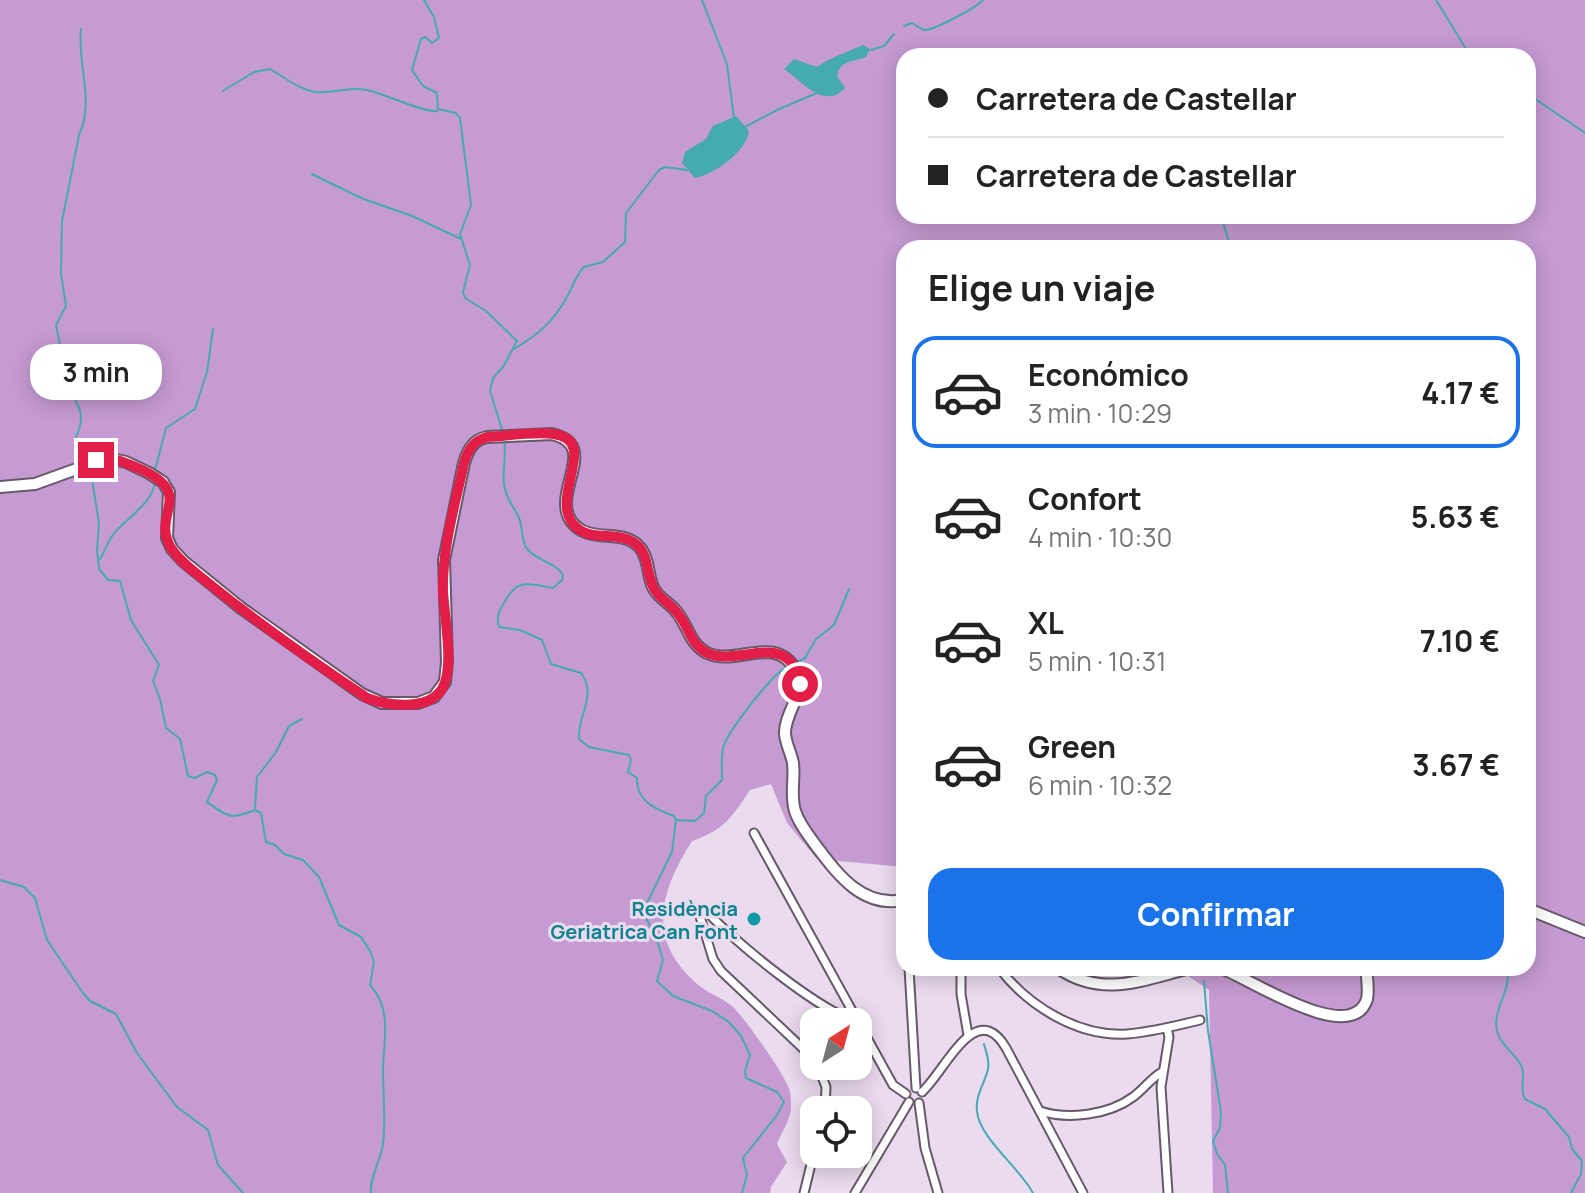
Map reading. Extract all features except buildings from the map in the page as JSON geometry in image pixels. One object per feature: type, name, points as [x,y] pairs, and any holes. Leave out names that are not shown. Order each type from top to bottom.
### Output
[{"type":"street","points":[[0,487],[35,484],[88,463],[113,459],[154,475],[167,487],[170,498],[167,538],[183,561],[241,608],[367,698],[382,703],[418,703],[434,697],[445,682],[447,662],[443,590],[446,549],[466,456],[481,438],[552,434],[569,442],[575,457],[565,501],[573,524],[585,533],[626,539],[640,547],[655,591],[678,613],[697,646],[718,656],[764,651],[785,658],[794,667],[799,679],[799,691],[785,732],[793,762],[795,811],[845,882],[862,894],[896,902]]},
{"type":"street","points":[[754,833],[852,1008]]},
{"type":"street","points":[[800,1046],[721,971],[713,959],[698,910],[706,910],[747,948],[828,1008]]},
{"type":"street","points":[[1536,912],[1585,932]]},
{"type":"street","points":[[910,976],[919,1090]]},
{"type":"street","points":[[961,976],[968,1035]]},
{"type":"street","points":[[1006,976],[1027,998],[1068,1022],[1089,1029],[1123,1034],[1200,1020]]},
{"type":"street","points":[[1072,976],[1102,986],[1160,976]]},
{"type":"street","points":[[1237,976],[1289,1001],[1343,1017],[1358,1012],[1366,1001],[1366,976]]},
{"type":"street","points":[[1167,1028],[1169,1037],[1162,1072],[1162,1123],[1168,1193]]},
{"type":"street","points":[[855,1193],[911,1100],[968,1035],[985,1030],[1002,1041],[1083,1193]]},
{"type":"street","points":[[872,1045],[893,1085],[911,1100]]},
{"type":"street","points":[[1040,1111],[1078,1115],[1113,1108],[1130,1100],[1162,1072]]},
{"type":"street","points":[[919,1090],[909,1089],[938,1193]]},
{"type":"street","points":[[804,1193],[810,1168]]},
{"type":"shaded area","points":[[0,0],[1585,0],[1585,1193],[1213,1193],[1209,990],[1188,976],[1536,976],[1536,240],[896,240],[896,866],[817,859],[787,823],[771,784],[750,790],[726,822],[692,841],[672,879],[663,917],[671,953],[683,970],[701,987],[738,1012],[787,1084],[791,1110],[777,1144],[787,1162],[770,1193],[0,1193]]},
{"type":"water","points":[[863,45],[870,49],[866,57],[841,67],[837,76],[845,88],[837,94],[821,95],[784,69],[794,59],[817,67]]},
{"type":"water","points":[[736,116],[749,131],[742,147],[720,167],[695,178],[682,163],[685,152],[706,139],[713,126]]},
{"type":"waterway","points":[[424,0],[434,17],[439,38],[432,43],[425,37],[421,39],[412,70],[423,86],[437,93],[438,109],[456,113],[460,118],[471,205],[460,234],[470,265],[463,292],[465,298],[486,311],[517,341],[503,367],[493,378],[490,391],[503,433]]},
{"type":"waterway","points":[[702,0],[727,64],[734,119]]},
{"type":"waterway","points":[[904,26],[912,23],[924,30],[929,29],[955,18],[983,0]]},
{"type":"waterway","points":[[1436,0],[1466,48]]},
{"type":"waterway","points":[[81,29],[86,109],[62,221],[61,274],[66,306],[56,325],[62,355],[61,379],[80,412],[80,428],[76,437],[88,461]]},
{"type":"waterway","points":[[871,50],[884,46],[894,34]]},
{"type":"waterway","points":[[223,91],[254,72],[270,69],[297,86],[315,92],[364,89],[437,111]]},
{"type":"waterway","points":[[743,128],[817,93]]},
{"type":"waterway","points":[[1536,99],[1585,133]]},
{"type":"waterway","points":[[514,349],[552,319],[584,267],[603,262],[625,242],[626,213],[659,170],[665,167],[687,170]]},
{"type":"waterway","points":[[312,174],[361,198],[412,216],[461,239]]},
{"type":"waterway","points":[[1224,224],[1228,240]]},
{"type":"waterway","points":[[155,470],[166,428],[195,409],[207,372],[213,329]]},
{"type":"waterway","points":[[504,439],[505,490],[519,518],[525,545],[531,553],[563,575],[553,588],[524,584],[514,589],[499,611],[499,627],[520,630],[542,640],[551,664],[581,673],[588,690],[579,739],[589,747],[629,755],[628,772],[637,778],[643,798],[676,820]]},
{"type":"waterway","points":[[90,467],[99,523],[99,569],[108,580],[120,581],[131,620],[159,665],[153,681],[166,728],[180,739],[188,776],[195,778],[207,772],[215,775],[217,780],[207,802],[225,814],[235,816],[255,810],[261,813],[266,842],[275,845],[284,854],[303,860],[319,877],[339,925],[361,937],[370,951],[374,962],[370,985],[381,1004],[385,1024],[384,1135],[371,1193]]},
{"type":"waterway","points":[[100,559],[113,534],[146,502],[155,481]]},
{"type":"waterway","points":[[795,663],[805,658],[816,639],[834,625],[849,589]]},
{"type":"waterway","points":[[742,1193],[747,1175],[743,1158],[784,1102],[777,1092],[746,1078],[750,1055],[741,1036],[729,1022],[712,1011],[673,996],[657,981],[663,960],[647,920],[647,903],[672,852],[676,820],[695,821],[704,813],[706,796],[722,780],[722,752],[727,740],[762,690],[789,666]]},
{"type":"waterway","points":[[255,808],[257,777],[276,752],[289,726],[302,719]]},
{"type":"waterway","points":[[0,880],[24,887],[35,898],[47,940],[83,993],[90,1001],[116,1014],[137,1053],[177,1107],[208,1130],[218,1165],[243,1193]]},
{"type":"waterway","points":[[1508,976],[1497,1017],[1497,1030],[1501,1041],[1522,1066],[1525,1099],[1545,1109],[1569,1137],[1572,1149],[1582,1161],[1581,1174],[1571,1193]]},
{"type":"waterway","points":[[1204,981],[1208,1031],[1221,1112],[1220,1128],[1213,1141],[1225,1165],[1228,1193]]},
{"type":"waterway","points":[[984,1044],[988,1066],[977,1100],[979,1121],[1033,1193]]},
{"type":"place","name":"Residència Geriatrica Can Font","points":[[754,919]]},
{"type":"route","points":[[96,460],[107,458],[126,462],[163,482],[170,498],[166,532],[172,549],[241,608],[367,698],[382,703],[407,704],[434,697],[443,687],[447,674],[444,560],[469,450],[478,440],[487,437],[559,435],[569,442],[575,457],[565,501],[573,524],[585,533],[619,537],[640,547],[655,591],[678,613],[693,642],[704,652],[726,657],[757,651],[776,653],[794,667],[800,684]]}]
